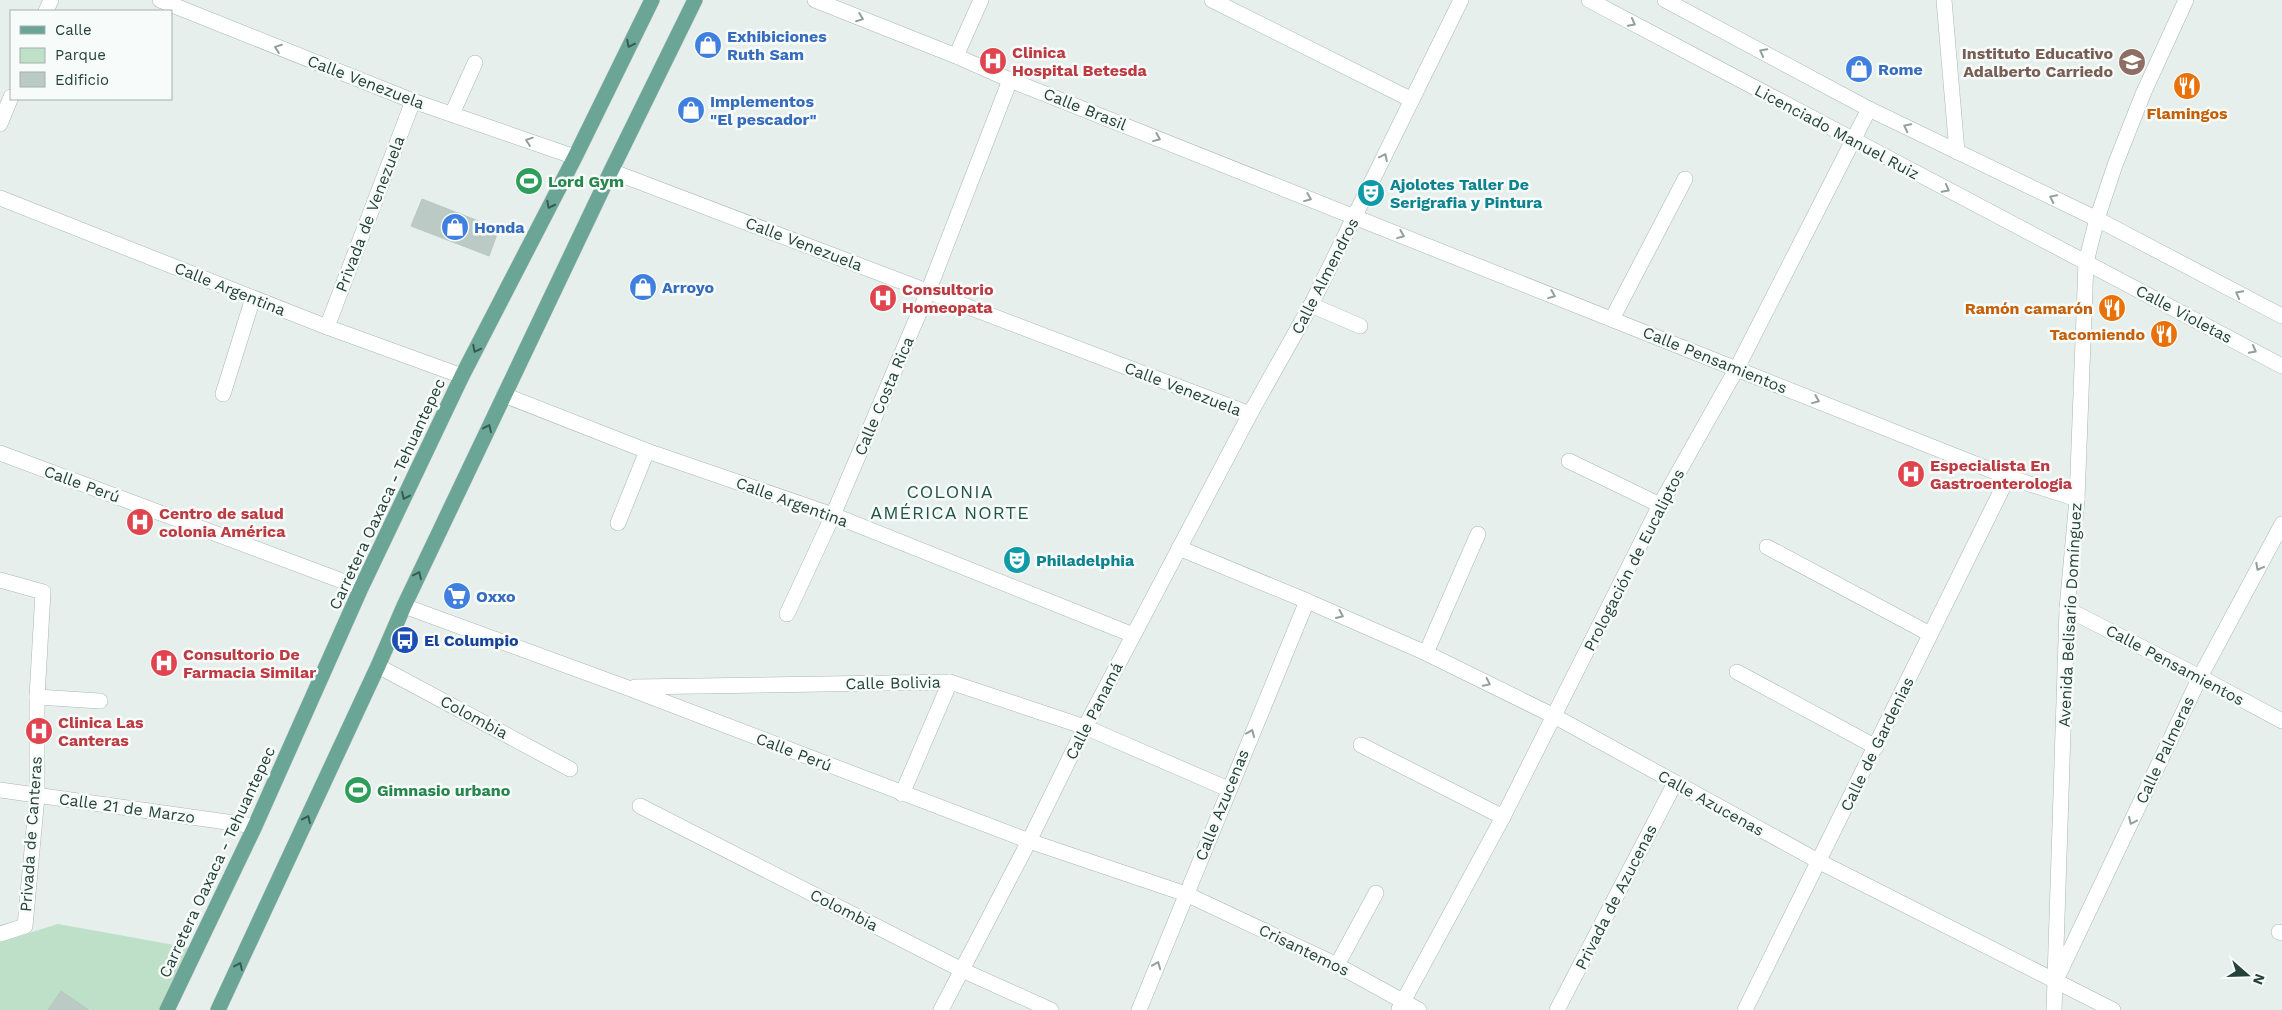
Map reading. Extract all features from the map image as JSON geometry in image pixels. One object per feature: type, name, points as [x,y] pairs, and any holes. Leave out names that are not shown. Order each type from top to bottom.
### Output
[{"type":"main road","name":"Carretera Oaxaca - Tehuantepec","points":[[167,1010],[255,826],[361,588],[462,376],[575,157],[652,0]]},
{"type":"main road","points":[[218,1010],[404,606],[611,171],[696,0]]},
{"type":"street","name":"Calle Venezuela","points":[[160,0],[413,101],[575,157]]},
{"type":"street","name":"Calle Brasil","points":[[815,0],[956,56],[1010,80],[1355,217]]},
{"type":"street","points":[[956,56],[981,0]]},
{"type":"street","points":[[1212,0],[1412,100]]},
{"type":"street","name":"Calle Almendros","points":[[1250,414],[1311,305],[1461,0]]},
{"type":"street","name":"Licenciado Manuel Ruiz","points":[[1589,0],[2086,262]]},
{"type":"street","points":[[1665,0],[1869,109],[2097,219],[2282,316]]},
{"type":"street","points":[[1944,0],[1957,152]]},
{"type":"street","name":"Avenida Belisario Domínguez","points":[[2054,1010],[2067,609],[2077,499],[2086,262],[2097,219],[2115,165],[2140,103],[2186,0]]},
{"type":"street","points":[[452,114],[475,63]]},
{"type":"street","name":"Calle Costa Rica","points":[[787,614],[833,515],[928,292],[1010,80]]},
{"type":"street","points":[[0,124],[10,99]]},
{"type":"street","name":"Privada de Venezuela","points":[[327,327],[413,101]]},
{"type":"street","name":"Prologación de Eucaliptos","points":[[1401,1005],[1502,817],[1660,505],[1737,368],[1869,109]]},
{"type":"street","name":"Calle Venezuela","points":[[611,171],[1250,414]]},
{"type":"street","points":[[1612,319],[1685,179]]},
{"type":"street","name":"Calle Argentina","points":[[0,198],[327,327],[462,376]]},
{"type":"street","name":"Calle Pensamientos","points":[[1355,217],[2008,477],[2077,499]]},
{"type":"street","name":"Calle Violetas","points":[[2086,262],[2282,366]]},
{"type":"street","points":[[223,394],[254,298]]},
{"type":"street","points":[[1311,305],[1360,326]]},
{"type":"street","name":"Calle Argentina","points":[[504,395],[647,451],[833,515],[1134,635]]},
{"type":"street","name":"Calle Panamá","points":[[941,1010],[1029,841],[1085,726],[1250,414]]},
{"type":"street","points":[[618,523],[647,451]]},
{"type":"street","name":"Calle Perú","points":[[0,453],[361,588]]},
{"type":"street","points":[[1569,461],[1660,505]]},
{"type":"street","name":"Calle de Gardenias","points":[[1745,1010],[1820,862],[2008,477]]},
{"type":"street","name":"Calle Palmeras","points":[[2056,980],[2200,676],[2282,524]]},
{"type":"street","points":[[1426,653],[1478,534]]},
{"type":"street","points":[[1767,547],[1930,634]]},
{"type":"street","name":"Calle Azucenas","points":[[1180,548],[1426,653],[1554,716],[1820,862],[2113,1010]]},
{"type":"street","name":"Privada de Canteras","points":[[0,580],[43,592],[37,697],[37,796],[25,926],[0,934]]},
{"type":"street","name":"Calle Azucenas","points":[[1139,1010],[1306,601]]},
{"type":"street","name":"Calle Perú","points":[[404,606],[628,688],[1029,841],[1186,894]]},
{"type":"street","name":"Calle Pensamientos","points":[[2067,609],[2200,676],[2282,722]]},
{"type":"street","name":"Colombia","points":[[378,666],[570,768]]},
{"type":"street","points":[[1736,672],[1876,747]]},
{"type":"street","points":[[902,794],[950,682]]},
{"type":"street","name":"Calle Bolivia","points":[[628,688],[950,682],[1085,726],[1228,789]]},
{"type":"street","points":[[37,697],[100,701]]},
{"type":"street","points":[[1361,745],[1502,817]]},
{"type":"street","name":"Privada de Azucenas","points":[[1557,1010],[1675,783]]},
{"type":"street","name":"Calle 21 de Marzo","points":[[0,790],[255,826]]},
{"type":"street","name":"Colombia","points":[[640,806],[962,970],[1051,1010]]},
{"type":"street","points":[[1337,965],[1376,893]]},
{"type":"street","name":"Crisantemos","points":[[1186,894],[1337,965],[1401,1005],[1420,1010]]},
{"type":"green space","points":[[58,924],[191,948],[161,1010],[0,1010],[0,942]]},
{"type":"building","name":"Honda","points":[[422,199],[499,229],[489,256],[411,226]]},
{"type":"building","points":[[61,991],[89,1010],[48,1010]]},
{"type":"place","name":"Exhibiciones Ruth Sam","points":[[708,45]]},
{"type":"place","name":"Clinica Hospital Betesda","points":[[993,61]]},
{"type":"place","name":"Instituto Educativo Adalberto Carriedo","points":[[2132,62]]},
{"type":"place","name":"Rome","points":[[1859,69]]},
{"type":"place","name":"Flamingos","points":[[2187,86]]},
{"type":"place","name":"Implementos \"El pescador\"","points":[[691,110]]},
{"type":"place","name":"Lord Gym","points":[[529,181]]},
{"type":"place","name":"Ajolotes Taller De Serigrafia y Pintura","points":[[1371,193]]},
{"type":"place","name":"Honda","points":[[455,227]]},
{"type":"place","name":"Arroyo","points":[[643,287]]},
{"type":"place","name":"Consultorio Homeopata","points":[[883,298]]},
{"type":"place","name":"Ramón camarón","points":[[2112,308]]},
{"type":"place","name":"Tacomiendo","points":[[2164,334]]},
{"type":"place","name":"Especialista En Gastroenterologia","points":[[1911,474]]},
{"type":"place","name":"Centro de salud colonia América","points":[[140,522]]},
{"type":"place","name":"Philadelphia","points":[[1017,560]]},
{"type":"place","name":"Oxxo","points":[[457,596]]},
{"type":"place","name":"El Columpio","points":[[405,640]]},
{"type":"place","name":"Consultorio De Farmacia Similar","points":[[164,663]]},
{"type":"place","name":"Clinica Las Canteras","points":[[39,731]]},
{"type":"place","name":"Gimnasio urbano","points":[[358,790]]},
{"type":"district","name":"COLONIA AMÉRICA NORTE","points":[[950,501]]}]
